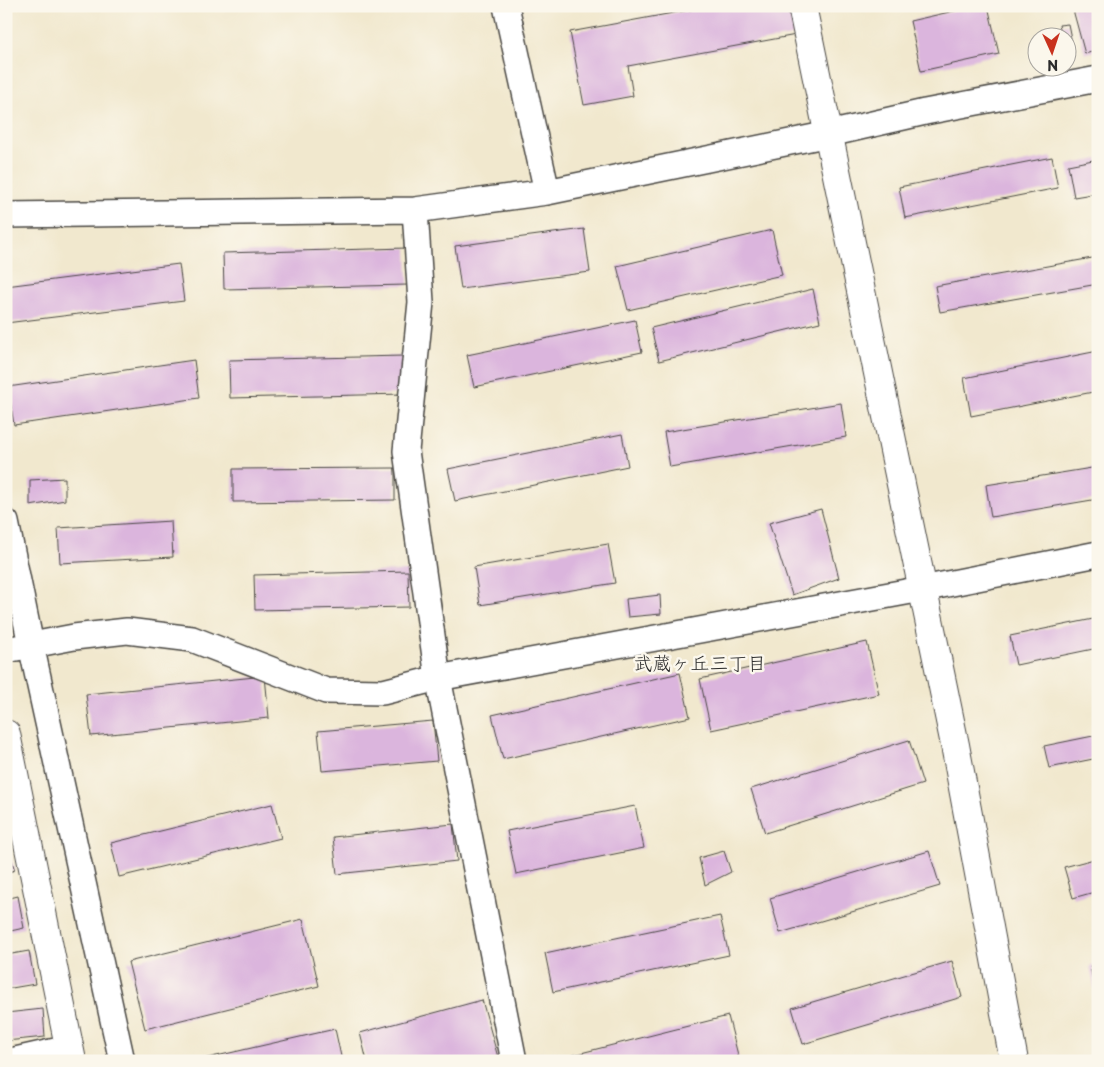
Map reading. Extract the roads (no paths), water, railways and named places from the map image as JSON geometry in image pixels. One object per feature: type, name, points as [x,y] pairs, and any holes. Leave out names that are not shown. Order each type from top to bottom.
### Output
[{"type":"street","points":[[506,6],[547,192]]},
{"type":"street","points":[[802,6],[955,745],[1014,1061]]},
{"type":"street","points":[[6,215],[415,210],[547,192],[830,134],[924,112],[1098,79]]},
{"type":"street","points":[[415,210],[421,302],[406,451],[438,678],[514,1061]]},
{"type":"street","points":[[6,522],[122,1061]]},
{"type":"street","points":[[6,650],[127,631],[192,639],[326,690],[382,692],[438,678],[922,589],[1098,554]]},
{"type":"street","points":[[6,734],[71,1054],[12,1061]]},
{"type":"district","name":"武蔵ヶ丘三丁目","points":[[700,662]]}]
